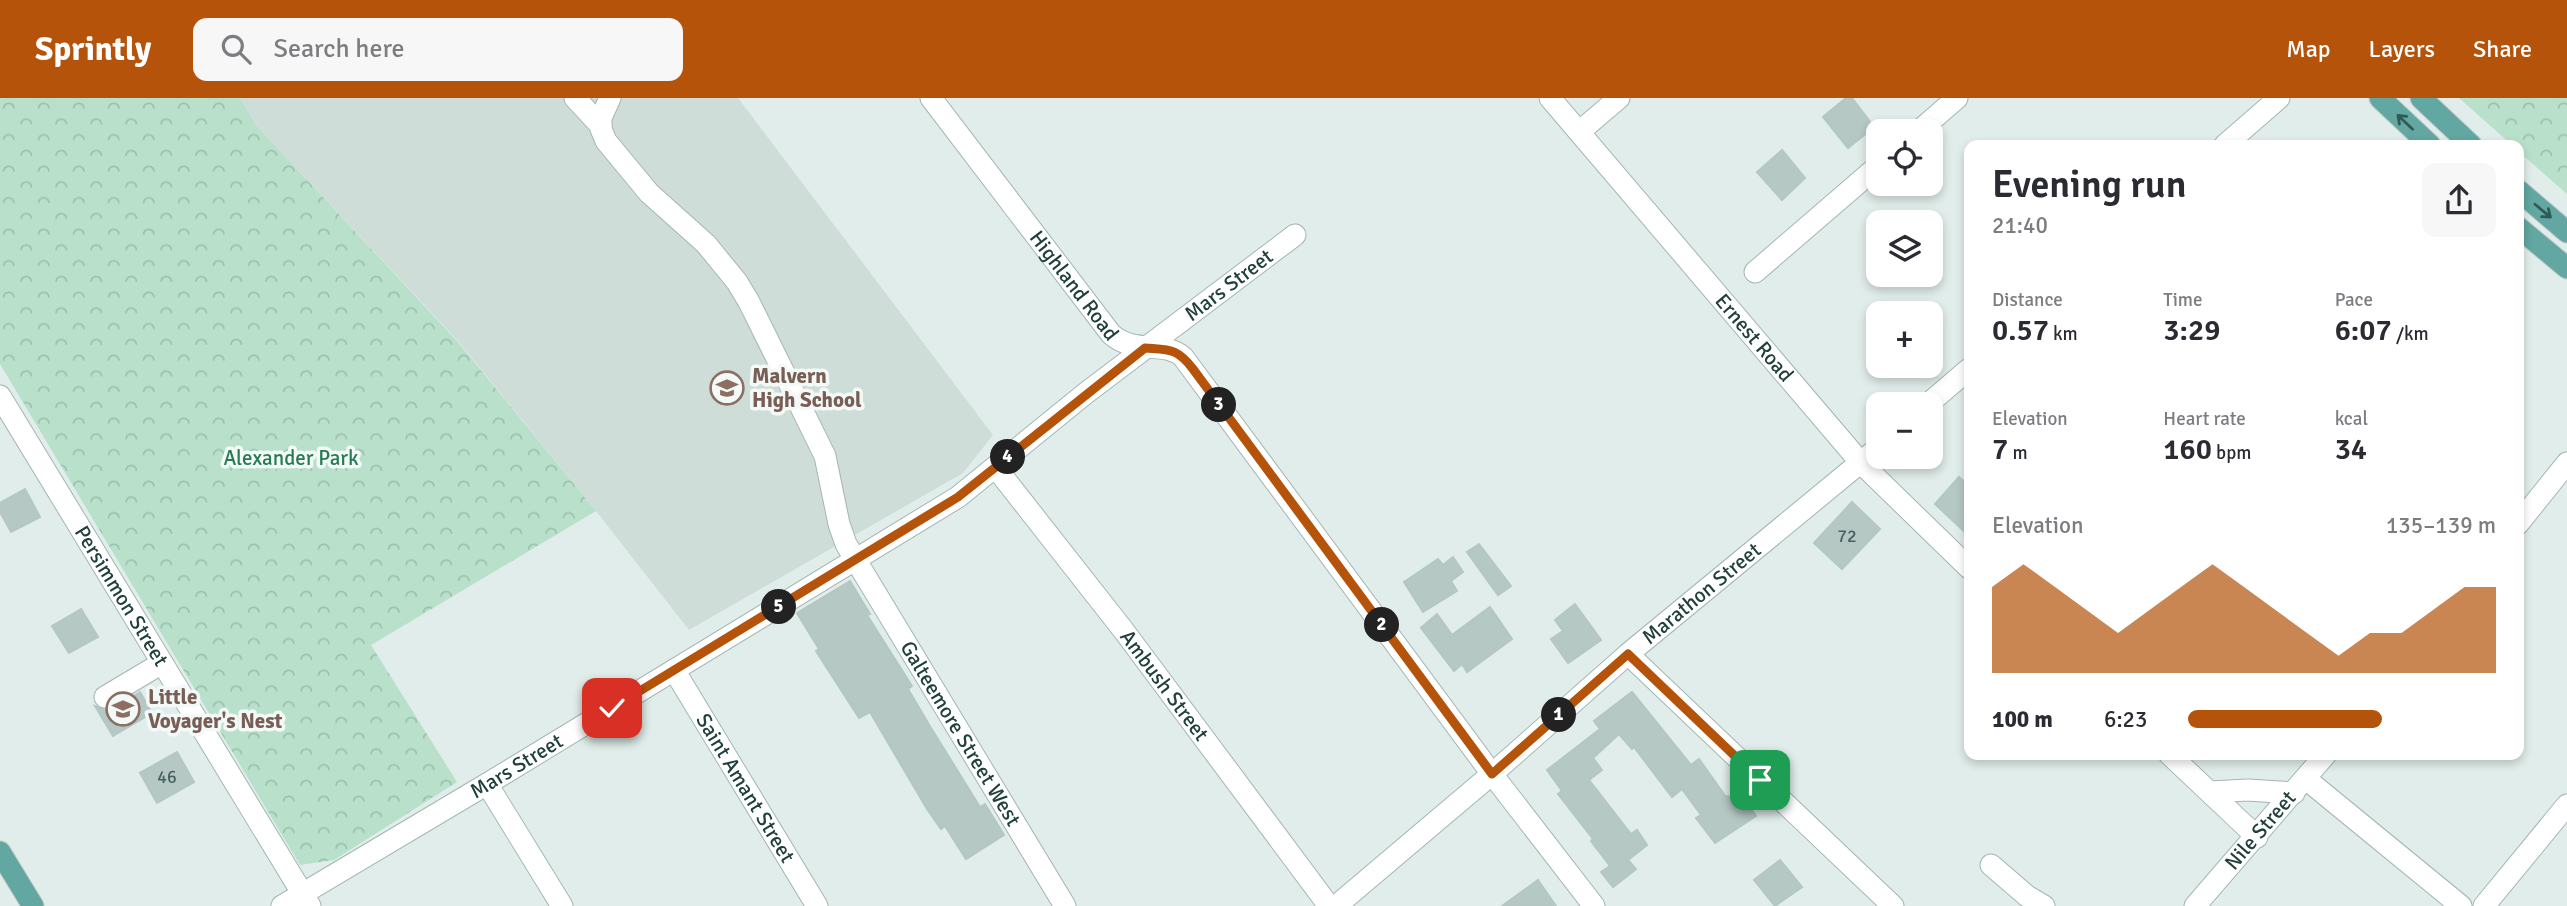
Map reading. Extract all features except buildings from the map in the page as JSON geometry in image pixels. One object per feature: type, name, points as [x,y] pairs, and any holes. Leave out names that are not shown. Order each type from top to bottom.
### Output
[{"type":"main road","points":[[2380,98],[2425,140]]},
{"type":"main road","points":[[2421,98],[2466,140]]},
{"type":"main road","points":[[2524,196],[2567,232]]},
{"type":"main road","points":[[2524,232],[2567,268]]},
{"type":"main road","points":[[0,852],[33,906]]},
{"type":"street","name":"Galteemore Street West","points":[[575,98],[601,126],[606,141],[636,178],[706,244],[737,282],[825,456],[839,524],[846,544],[1065,906]]},
{"type":"street","points":[[601,126],[601,118],[610,98]]},
{"type":"street","name":"Highland Road","points":[[931,98],[1111,334],[1124,344],[1172,350],[1183,357],[1492,774],[1594,906]]},
{"type":"street","name":"Ernest Road","points":[[1550,98],[1861,463],[1964,563]]},
{"type":"street","points":[[1579,132],[1619,98]]},
{"type":"street","points":[[1933,119],[1957,98]]},
{"type":"street","points":[[2231,140],[2279,98]]},
{"type":"street","points":[[1755,272],[1866,176]]},
{"type":"street","name":"Mars Street","points":[[282,906],[306,900],[487,784],[958,497],[1145,348],[1295,235]]},
{"type":"street","points":[[1942,392],[1964,373]]},
{"type":"street","name":"Persimmon Street","points":[[0,396],[7,423],[162,663],[306,900]]},
{"type":"street","name":"Marathon Street","points":[[1336,906],[1628,654],[1866,459]]},
{"type":"street","points":[[2524,517],[2567,463]]},
{"type":"street","name":"Ambush Street","points":[[996,468],[1124,631],[1329,906]]},
{"type":"street","points":[[1628,654],[1893,906]]},
{"type":"street","points":[[104,697],[162,663]]},
{"type":"street","name":"Saint Amant Street","points":[[674,670],[817,906]]},
{"type":"street","points":[[2175,760],[2257,837]]},
{"type":"street","name":"Nile Street","points":[[2195,906],[2321,760]]},
{"type":"street","points":[[487,784],[562,906]]},
{"type":"street","points":[[2210,792],[2300,786],[2461,906]]},
{"type":"street","points":[[2484,906],[2567,805]]},
{"type":"street","points":[[1991,865],[2044,906]]},
{"type":"shaded area","name":"Malvern High School","points":[[240,98],[738,98],[993,435],[963,473],[689,630],[458,341],[256,125]]},
{"type":"green space","name":"Alexander Park","points":[[0,98],[240,98],[256,125],[457,341],[596,511],[371,645],[457,782],[334,860],[300,865],[0,364]]},
{"type":"green space","points":[[2459,98],[2567,98],[2567,194],[2524,156],[2524,140],[2506,140]]},
{"type":"place","name":"Malvern High School","points":[[727,388]]},
{"type":"place","name":"Little Voyager's Nest","points":[[123,709]]},
{"type":"route","points":[[612,708],[958,497],[1145,348],[1178,352],[1193,369],[1492,774],[1628,654],[1760,780]]}]
